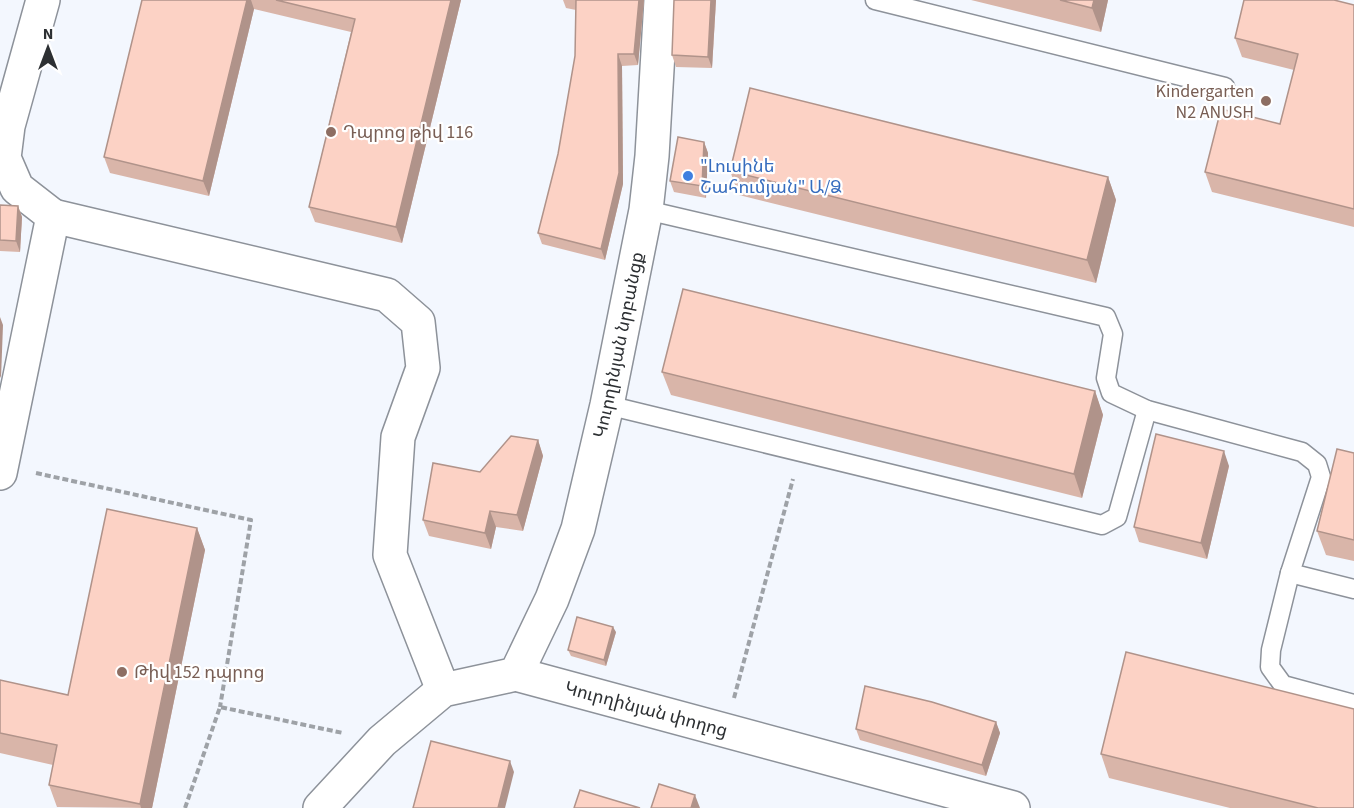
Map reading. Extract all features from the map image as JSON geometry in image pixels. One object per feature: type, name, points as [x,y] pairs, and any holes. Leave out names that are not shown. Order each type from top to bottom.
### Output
[{"type":"street","points":[[43,0],[8,126],[4,158],[17,188],[53,216],[387,295],[418,322],[423,368],[398,437],[390,555],[443,690]]},
{"type":"street","name":"Կուրղինյան նրբանցք","points":[[516,674],[552,599],[578,529],[607,405],[645,210],[652,156],[661,0]]},
{"type":"street","points":[[1,469],[53,216]]},
{"type":"street","name":"Կուրղինյան փողոց","points":[[320,808],[382,741],[443,690],[516,674],[1013,808]]},
{"type":"lane","points":[[875,0],[1225,87]]},
{"type":"lane","points":[[645,210],[1106,316],[1113,334],[1106,378],[1111,393],[1147,410],[1302,452],[1317,464],[1321,477],[1290,573],[1271,650],[1270,667],[1283,685],[1354,704]]},
{"type":"lane","points":[[607,405],[1102,525],[1117,518],[1147,410]]},
{"type":"lane","points":[[1290,573],[1354,589]]},
{"type":"path","points":[[726,730],[800,450]]},
{"type":"path","points":[[1,469],[251,520],[220,707],[185,808]]},
{"type":"path","points":[[220,707],[382,741]]},
{"type":"building","points":[[142,0],[247,0],[203,181],[104,157]]},
{"type":"building","points":[[276,0],[451,0],[396,227],[309,207],[355,19]]},
{"type":"building","points":[[576,0],[639,0],[634,54],[618,54],[619,173],[601,249],[538,233],[558,154],[575,56]]},
{"type":"building","points":[[674,0],[711,0],[708,57],[672,55]]},
{"type":"building","points":[[1060,0],[1094,0],[1092,8]]},
{"type":"building","points":[[1244,0],[1334,0],[1354,5],[1354,209],[1205,172],[1221,109],[1280,124],[1298,54],[1235,38]]},
{"type":"building","points":[[750,88],[1108,177],[1087,260],[730,171]]},
{"type":"building","points":[[678,137],[704,142],[702,186],[670,181]]},
{"type":"building","points":[[0,205],[18,206],[16,241],[0,240]]},
{"type":"building","points":[[683,289],[1095,391],[1074,474],[662,372]]},
{"type":"building","points":[[1156,434],[1224,451],[1201,543],[1134,527]]},
{"type":"building","points":[[511,436],[538,440],[517,515],[490,511],[485,533],[423,520],[433,463],[480,472]]},
{"type":"building","points":[[1337,449],[1354,453],[1354,540],[1317,531]]},
{"type":"building","points":[[107,509],[197,528],[140,804],[49,785],[57,745],[0,733],[0,680],[68,695]]},
{"type":"building","points":[[577,617],[613,627],[604,660],[568,650]]},
{"type":"building","points":[[1126,652],[1354,709],[1354,808],[1318,808],[1101,754]]},
{"type":"building","points":[[865,686],[932,702],[996,722],[982,765],[856,729]]},
{"type":"building","points":[[431,741],[510,761],[498,808],[413,808]]},
{"type":"building","points":[[659,784],[695,795],[691,808],[651,808]]},
{"type":"building","points":[[580,790],[640,808],[574,808]]},
{"type":"place","name":"Kindergarten N2 ANUSH","points":[[1266,101]]},
{"type":"place","name":"Դպրոց թիվ 116","points":[[331,132]]},
{"type":"place","name":"\"Լուսինե Շահումյան\" Ա/Ձ","points":[[688,176]]},
{"type":"place","name":"Թիվ 152 դպրոց","points":[[122,672]]}]
